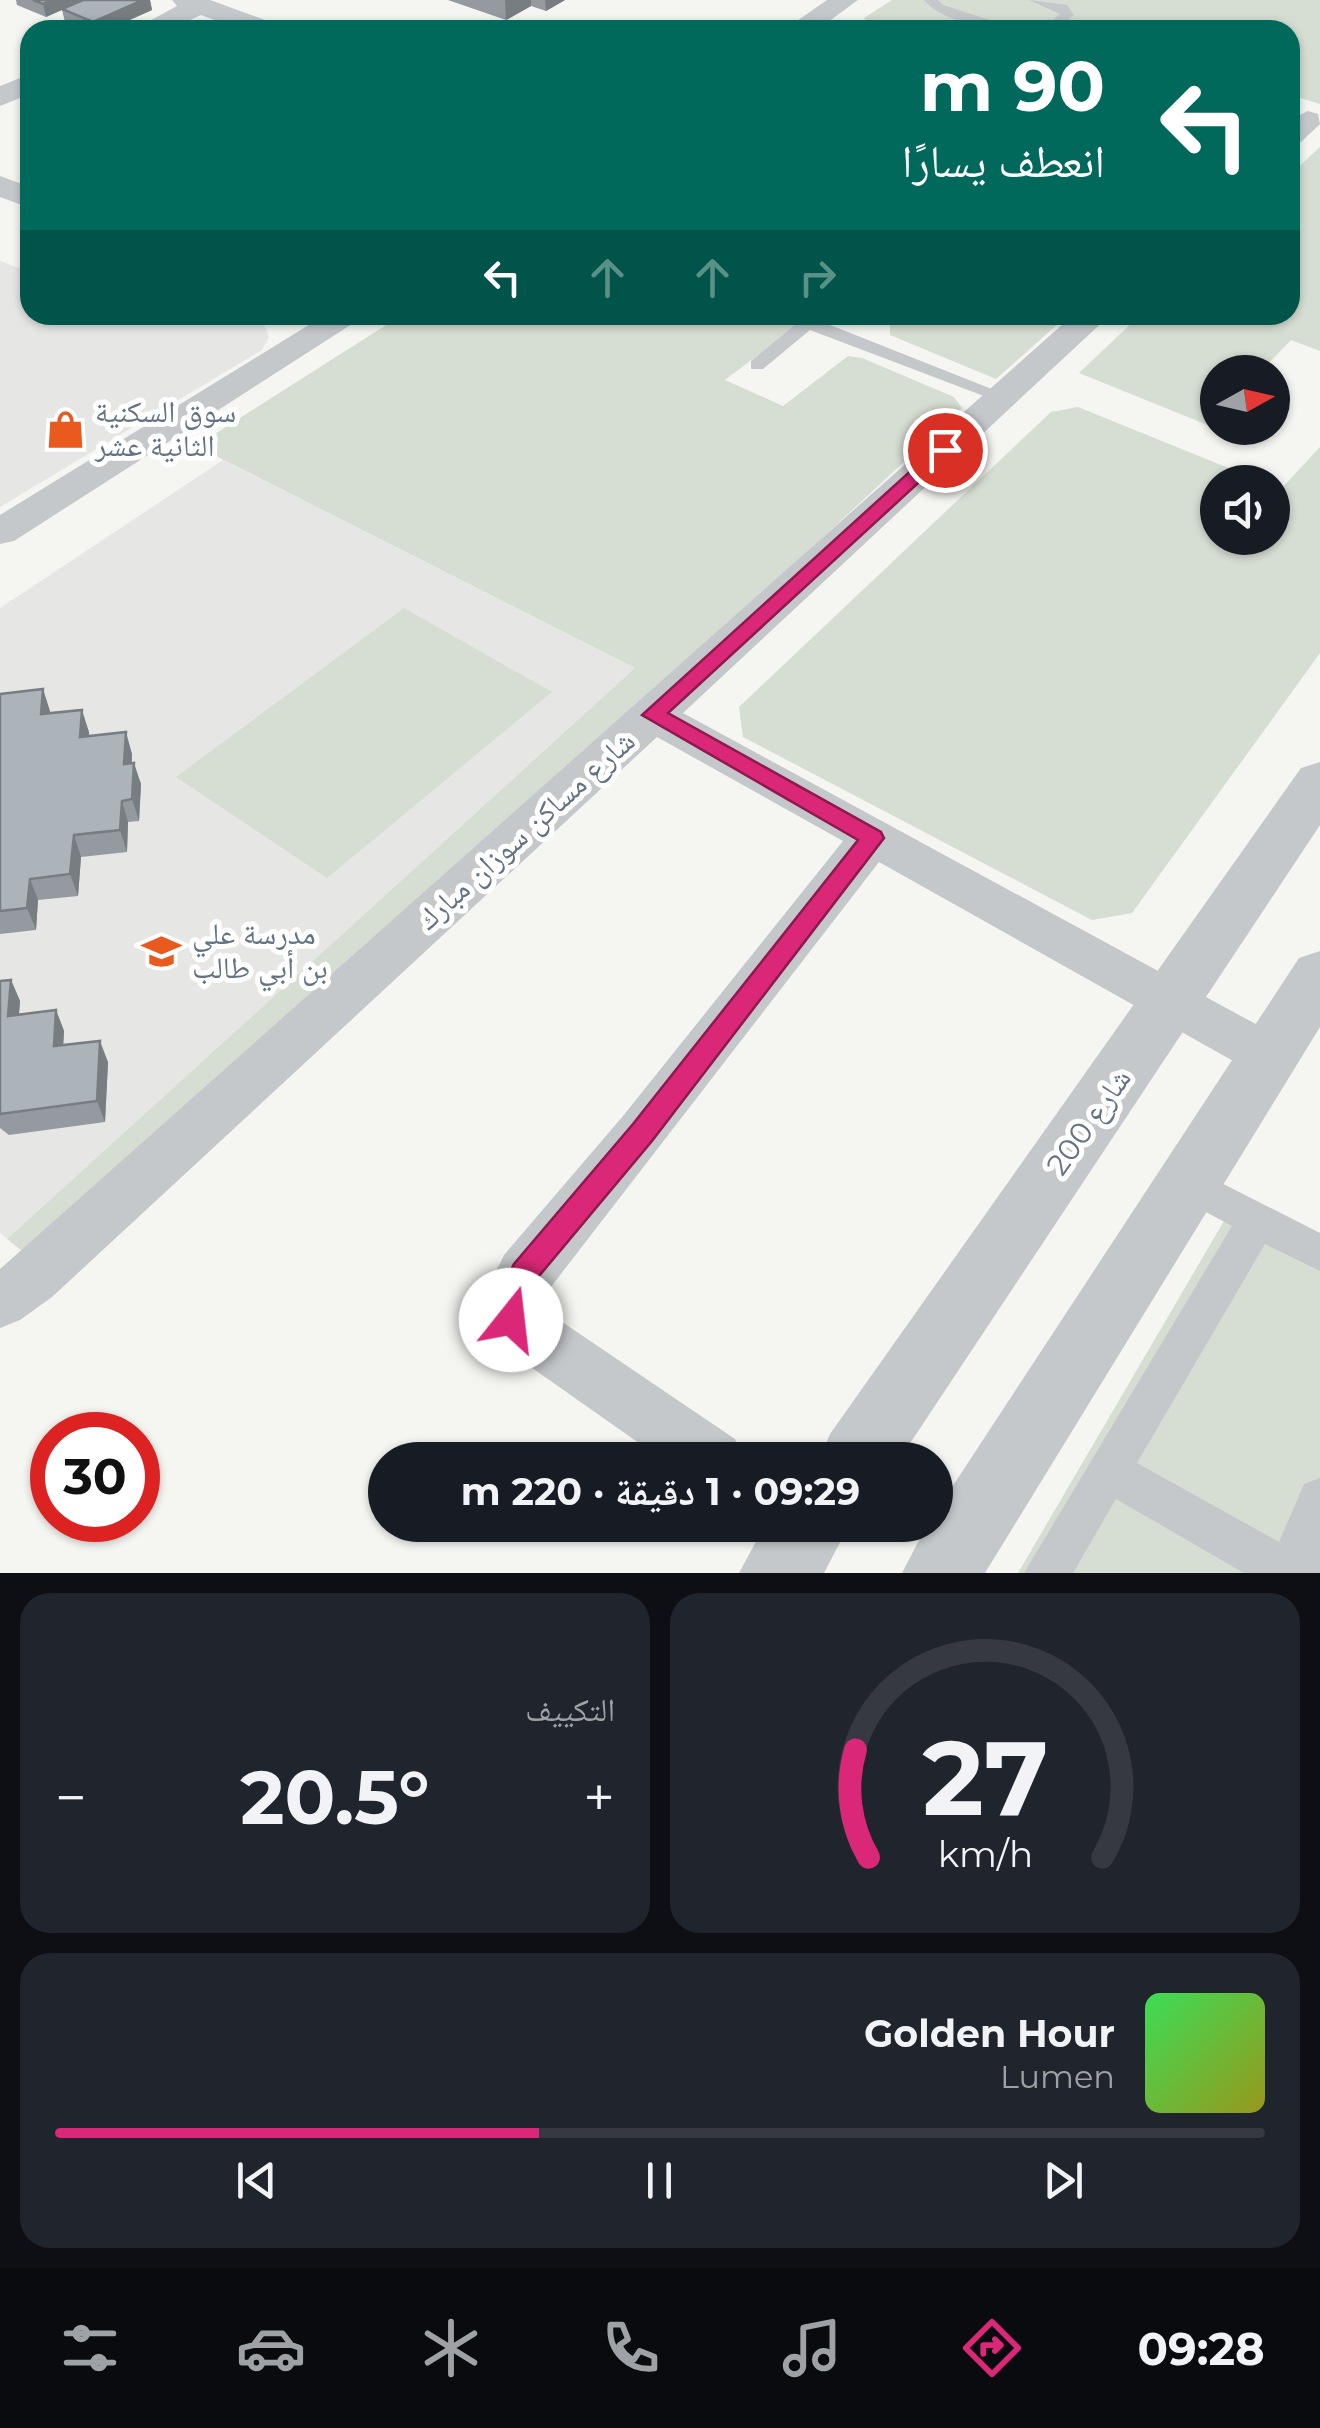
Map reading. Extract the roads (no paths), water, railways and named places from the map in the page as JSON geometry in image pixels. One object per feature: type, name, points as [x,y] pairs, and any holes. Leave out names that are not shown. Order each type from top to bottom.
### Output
[{"type":"street","points":[[819,20],[845,0]]},
{"type":"street","points":[[164,20],[192,3],[239,20]]},
{"type":"street","points":[[0,532],[333,325]]},
{"type":"street","name":"شارع مساكن سوزان مبارك","points":[[0,1302],[61,1252],[1082,325]]},
{"type":"street","points":[[653,715],[1269,1056]]},
{"type":"street","name":"شارع 200","points":[[868,1442],[1320,782]]},
{"type":"street","points":[[688,1442],[511,1320],[511,1301],[524,1273],[642,1132],[872,838]]},
{"type":"street","points":[[941,1573],[1320,975]]},
{"type":"street","points":[[1188,1184],[1320,1253]]},
{"type":"street","points":[[1046,1573],[1258,1220]]},
{"type":"street","points":[[1110,1472],[1289,1573]]},
{"type":"street","points":[[778,1573],[799,1542]]},
{"type":"lane","points":[[931,0],[938,8],[979,20]]},
{"type":"lane","points":[[1036,0],[1062,8],[1067,14],[1060,20]]},
{"type":"lane","points":[[758,365],[806,325]]},
{"type":"lane","points":[[828,325],[1003,397]]},
{"type":"place","name":"سوق السكنية الثانية عشر","points":[[65,429]]},
{"type":"place","name":"مدرسة علي بن أبي طالب","points":[[162,951]]}]
